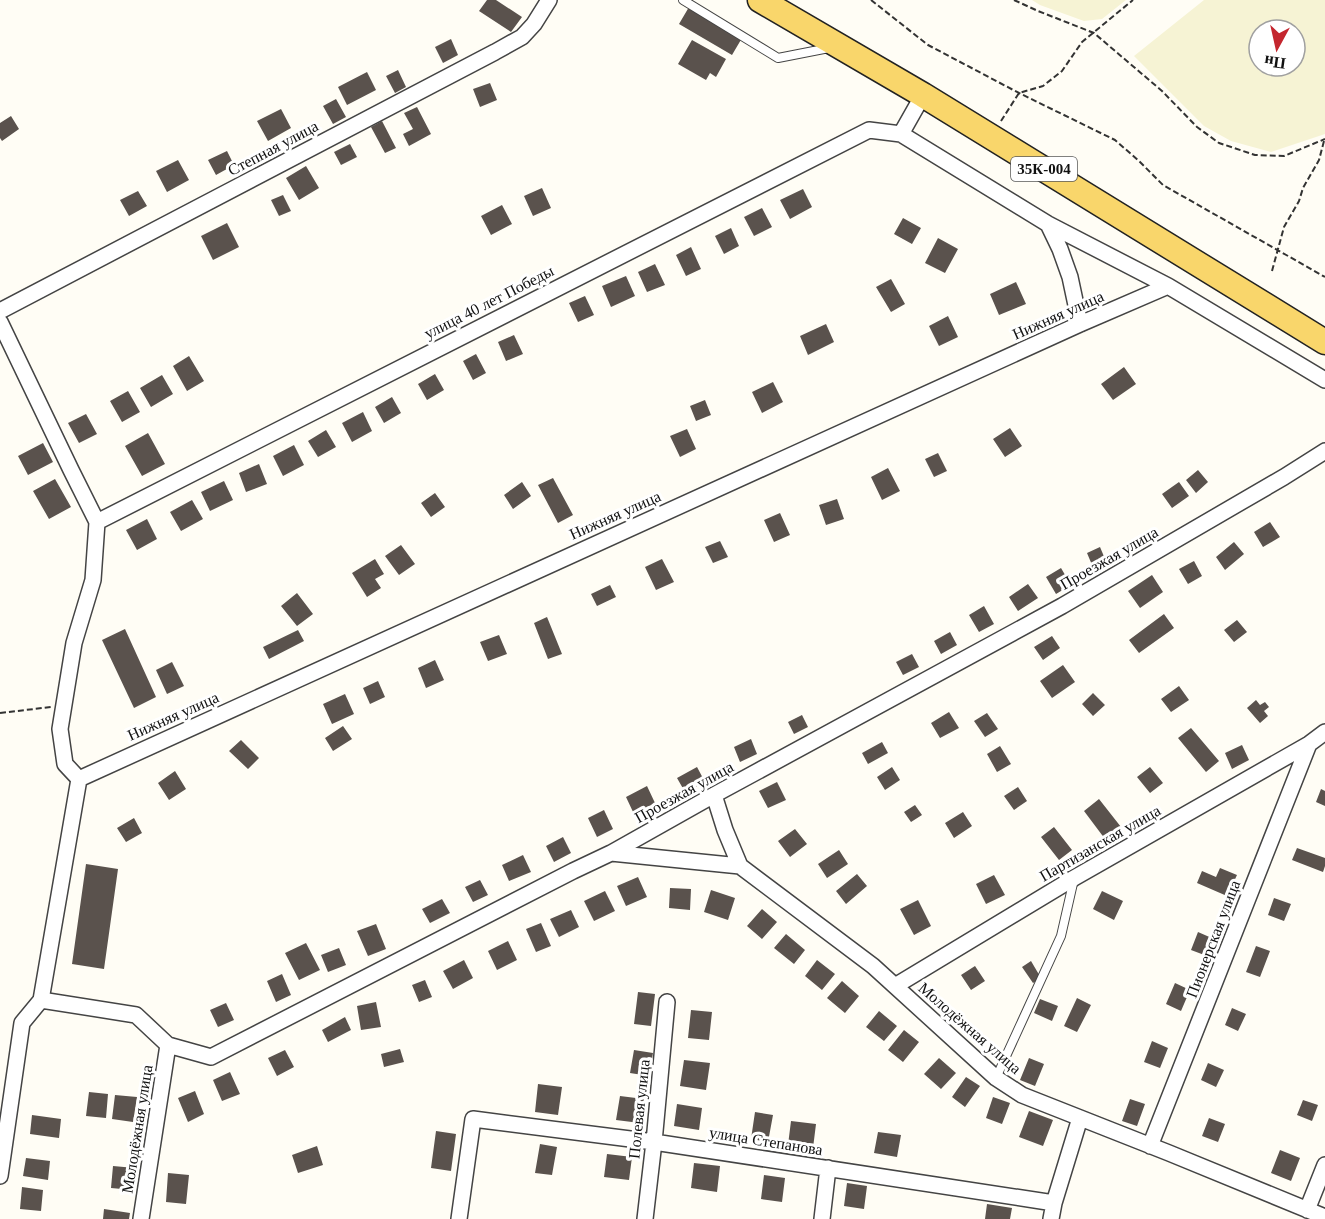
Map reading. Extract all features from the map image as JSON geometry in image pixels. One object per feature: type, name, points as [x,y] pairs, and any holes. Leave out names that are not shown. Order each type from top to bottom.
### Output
[{"type":"main road","name":"35К-004","points":[[760,0],[991,136],[1325,342]]},
{"type":"street","name":"Степная улица","points":[[0,311],[522,37],[534,24],[549,0]]},
{"type":"street","points":[[922,95],[901,134],[1048,224],[1168,286],[1325,380]]},
{"type":"street","name":"улица 40 лет Победы","points":[[97,522],[869,130],[901,134]]},
{"type":"street","points":[[1048,224],[1070,278],[1080,324]]},
{"type":"street","name":"Нижняя улица","points":[[79,779],[1168,286]]},
{"type":"street","points":[[0,322],[97,522],[93,580],[74,643],[60,729],[65,764],[79,779],[41,1000],[22,1023],[0,1176]]},
{"type":"street","name":"Проезжая улица","points":[[41,1000],[136,1015],[168,1045],[211,1057],[562,876],[611,854],[714,795],[1062,606],[1325,451]]},
{"type":"street","name":"Партизанская улица","points":[[895,986],[1074,878],[1309,744],[1325,732]]},
{"type":"street","name":"Пионерская улица","points":[[1150,1146],[1309,744]]},
{"type":"street","points":[[611,854],[740,866],[714,795]]},
{"type":"street","name":"Молодёжная улица","points":[[740,866],[873,966],[996,1078],[1022,1095],[1325,1217]]},
{"type":"street","name":"Полевая улица","points":[[645,1219],[668,1002]]},
{"type":"street","name":"Молодёжная улица","points":[[141,1219],[168,1045]]},
{"type":"street","points":[[1050,1219],[1080,1118]]},
{"type":"street","name":"улица Степанова","points":[[459,1219],[473,1119],[654,1142],[1054,1203]]},
{"type":"street","points":[[1307,1210],[1325,1165]]},
{"type":"street","points":[[822,1219],[828,1168]]},
{"type":"lane","points":[[683,0],[778,58],[840,46]]},
{"type":"lane","points":[[996,1078],[1060,936],[1074,878]]},
{"type":"path","points":[[871,0],[928,45],[1114,140],[1163,185],[1325,277]]},
{"type":"path","points":[[1014,0],[1094,33],[1162,92],[1197,127],[1219,143],[1255,155],[1284,156],[1325,139]]},
{"type":"path","points":[[991,136],[1019,93],[1043,86],[1062,71],[1082,42],[1133,0]]},
{"type":"path","points":[[1272,271],[1284,227],[1299,201],[1325,139]]},
{"type":"path","points":[[0,713],[64,706]]},
{"type":"shaded area","points":[[1032,0],[1126,0],[1102,19],[1084,21]]},
{"type":"shaded area","points":[[1204,0],[1325,0],[1325,134],[1271,152],[1231,141],[1204,126],[1134,56]]},
{"type":"building","points":[[487,0],[496,0],[522,17],[511,32],[479,11]]},
{"type":"building","points":[[689,7],[742,38],[732,55],[679,24]]},
{"type":"building","points":[[451,39],[458,55],[443,63],[435,47]]},
{"type":"building","points":[[692,40],[726,59],[716,77],[710,73],[706,80],[678,64]]},
{"type":"building","points":[[398,70],[406,87],[395,93],[386,76]]},
{"type":"building","points":[[367,72],[376,90],[347,105],[338,87]]},
{"type":"building","points":[[490,83],[497,100],[480,107],[473,89]]},
{"type":"building","points":[[336,99],[346,117],[333,124],[323,106]]},
{"type":"building","points":[[417,107],[431,134],[409,146],[403,134],[413,129],[404,113]]},
{"type":"building","points":[[281,109],[291,128],[268,141],[257,121]]},
{"type":"building","points":[[11,116],[19,129],[2,141],[0,123]]},
{"type":"building","points":[[382,121],[396,148],[385,153],[371,127]]},
{"type":"building","points":[[350,144],[357,157],[341,165],[334,152]]},
{"type":"building","points":[[227,151],[234,165],[216,175],[208,160]]},
{"type":"building","points":[[178,160],[189,180],[167,192],[156,171]]},
{"type":"building","points":[[306,166],[319,188],[299,200],[286,178]]},
{"type":"building","points":[[542,188],[551,208],[533,216],[524,196]]},
{"type":"building","points":[[803,189],[812,207],[790,219],[780,200]]},
{"type":"building","points":[[138,191],[147,206],[129,216],[120,200]]},
{"type":"building","points":[[283,195],[291,211],[279,216],[271,200]]},
{"type":"building","points":[[502,205],[512,224],[491,235],[481,216]]},
{"type":"building","points":[[762,208],[772,227],[754,236],[744,217]]},
{"type":"building","points":[[903,218],[921,228],[912,244],[894,234]]},
{"type":"building","points":[[227,223],[239,247],[213,260],[201,236]]},
{"type":"building","points":[[731,228],[739,246],[724,254],[715,236]]},
{"type":"building","points":[[938,238],[958,249],[945,273],[925,263]]},
{"type":"building","points":[[691,247],[701,269],[686,276],[676,255]]},
{"type":"building","points":[[655,264],[665,285],[647,292],[638,272]]},
{"type":"building","points":[[626,276],[635,296],[611,307],[602,286]]},
{"type":"building","points":[[891,279],[905,304],[891,312],[876,287]]},
{"type":"building","points":[[1016,282],[1026,304],[999,315],[990,294]]},
{"type":"building","points":[[585,296],[594,315],[578,322],[569,303]]},
{"type":"building","points":[[948,316],[958,337],[939,346],[929,326]]},
{"type":"building","points":[[826,324],[834,342],[808,355],[800,336]]},
{"type":"building","points":[[514,335],[523,354],[506,361],[498,342]]},
{"type":"building","points":[[476,354],[486,373],[473,380],[463,361]]},
{"type":"building","points":[[189,356],[204,381],[187,391],[173,366]]},
{"type":"building","points":[[1124,367],[1136,384],[1113,400],[1101,384]]},
{"type":"building","points":[[435,374],[444,390],[427,400],[418,384]]},
{"type":"building","points":[[162,375],[173,394],[151,407],[140,388]]},
{"type":"building","points":[[773,382],[783,402],[762,413],[752,392]]},
{"type":"building","points":[[128,391],[140,412],[122,422],[110,401]]},
{"type":"building","points":[[392,397],[401,413],[384,423],[375,407]]},
{"type":"building","points":[[705,400],[711,415],[696,421],[690,406]]},
{"type":"building","points":[[363,412],[372,431],[352,442],[342,423]]},
{"type":"building","points":[[86,414],[97,434],[79,443],[68,423]]},
{"type":"building","points":[[1010,428],[1022,446],[1005,457],[993,439]]},
{"type":"building","points":[[687,429],[696,449],[680,457],[670,436]]},
{"type":"building","points":[[326,430],[336,447],[318,457],[308,441]]},
{"type":"building","points":[[148,433],[165,464],[142,476],[125,446]]},
{"type":"building","points":[[43,443],[53,462],[28,475],[18,456]]},
{"type":"building","points":[[294,445],[304,465],[283,476],[273,456]]},
{"type":"building","points":[[938,453],[947,471],[934,477],[925,459]]},
{"type":"building","points":[[259,464],[267,484],[246,492],[239,473]]},
{"type":"building","points":[[888,468],[900,491],[882,500],[871,477]]},
{"type":"building","points":[[1198,470],[1208,482],[1196,493],[1186,480]]},
{"type":"building","points":[[553,478],[573,515],[558,523],[538,485]]},
{"type":"building","points":[[55,479],[71,507],[49,519],[33,491]]},
{"type":"building","points":[[224,481],[233,500],[210,511],[201,492]]},
{"type":"building","points":[[522,482],[531,496],[513,509],[504,495]]},
{"type":"building","points":[[1179,482],[1189,496],[1172,508],[1162,494]]},
{"type":"building","points":[[435,493],[445,507],[431,517],[421,503]]},
{"type":"building","points":[[837,499],[844,519],[826,525],[819,505]]},
{"type":"building","points":[[192,500],[203,519],[181,531],[170,512]]},
{"type":"building","points":[[780,513],[790,535],[774,542],[764,520]]},
{"type":"building","points":[[147,519],[157,539],[137,550],[126,530]]},
{"type":"building","points":[[1270,522],[1280,537],[1263,547],[1254,532]]},
{"type":"building","points":[[720,541],[728,557],[713,563],[705,547]]},
{"type":"building","points":[[1234,542],[1244,554],[1225,570],[1216,557]]},
{"type":"building","points":[[401,545],[415,564],[399,575],[385,556]]},
{"type":"building","points":[[1100,547],[1108,566],[1095,572],[1087,553]]},
{"type":"building","points":[[375,559],[384,574],[375,579],[381,588],[367,597],[352,573]]},
{"type":"building","points":[[662,559],[674,582],[656,590],[645,567]]},
{"type":"building","points":[[1194,561],[1202,576],[1188,584],[1179,569]]},
{"type":"building","points":[[1061,568],[1071,585],[1056,594],[1046,577]]},
{"type":"building","points":[[1152,575],[1163,592],[1140,608],[1128,591]]},
{"type":"building","points":[[1028,584],[1038,598],[1018,611],[1009,597]]},
{"type":"building","points":[[610,585],[616,597],[597,606],[591,594]]},
{"type":"building","points":[[297,593],[313,614],[297,626],[281,606]]},
{"type":"building","points":[[984,606],[994,624],[979,632],[969,615]]},
{"type":"building","points":[[1164,614],[1174,628],[1139,653],[1129,640]]},
{"type":"building","points":[[547,617],[562,654],[548,659],[534,623]]},
{"type":"building","points":[[1237,620],[1247,632],[1234,642],[1224,630]]},
{"type":"building","points":[[125,629],[156,697],[134,708],[102,640]]},
{"type":"building","points":[[298,630],[304,641],[269,659],[263,647]]},
{"type":"building","points":[[950,632],[957,645],[941,654],[934,641]]},
{"type":"building","points":[[499,635],[507,654],[488,661],[480,642]]},
{"type":"building","points":[[1052,636],[1060,648],[1043,660],[1034,647]]},
{"type":"building","points":[[912,654],[919,667],[903,675],[896,662]]},
{"type":"building","points":[[435,660],[444,680],[426,688],[418,668]]},
{"type":"building","points":[[172,662],[184,686],[167,694],[156,670]]},
{"type":"building","points":[[1063,665],[1075,682],[1052,698],[1040,681]]},
{"type":"building","points":[[378,681],[385,697],[370,704],[363,688]]},
{"type":"building","points":[[1179,686],[1189,700],[1171,712],[1161,699]]},
{"type":"building","points":[[1093,693],[1105,705],[1093,716],[1082,704]]},
{"type":"building","points":[[345,694],[354,714],[332,724],[323,704]]},
{"type":"building","points":[[1256,700],[1260,705],[1265,702],[1269,707],[1264,711],[1268,716],[1260,723],[1247,708]]},
{"type":"building","points":[[949,712],[959,728],[940,738],[931,723]]},
{"type":"building","points":[[987,713],[998,729],[985,737],[974,721]]},
{"type":"building","points":[[802,715],[808,727],[794,734],[788,722]]},
{"type":"building","points":[[343,726],[352,739],[333,751],[325,738]]},
{"type":"building","points":[[1191,728],[1219,761],[1206,772],[1178,738]]},
{"type":"building","points":[[751,739],[757,754],[740,762],[734,747]]},
{"type":"building","points":[[241,740],[259,758],[248,769],[229,751]]},
{"type":"building","points":[[882,742],[888,753],[868,764],[862,753]]},
{"type":"building","points":[[1242,745],[1249,760],[1232,769],[1225,753]]},
{"type":"building","points":[[1000,746],[1011,764],[997,772],[987,754]]},
{"type":"building","points":[[697,767],[705,782],[685,792],[677,778]]},
{"type":"building","points":[[892,767],[900,780],[885,790],[877,777]]},
{"type":"building","points":[[1150,767],[1163,783],[1150,793],[1137,777]]},
{"type":"building","points":[[175,771],[186,789],[169,800],[158,783]]},
{"type":"building","points":[[777,782],[786,800],[768,808],[759,791]]},
{"type":"building","points":[[647,786],[655,803],[634,814],[626,797]]},
{"type":"building","points":[[1018,787],[1027,801],[1014,810],[1004,796]]},
{"type":"building","points":[[1321,789],[1325,791],[1325,806],[1316,802]]},
{"type":"building","points":[[1099,799],[1121,827],[1105,839],[1084,811]]},
{"type":"building","points":[[915,805],[922,815],[911,822],[904,812]]},
{"type":"building","points":[[604,810],[613,829],[597,837],[588,818]]},
{"type":"building","points":[[963,812],[972,826],[954,838],[945,823]]},
{"type":"building","points":[[134,818],[142,833],[126,842],[117,828]]},
{"type":"building","points":[[1054,827],[1072,850],[1059,860],[1041,837]]},
{"type":"building","points":[[795,829],[807,844],[790,857],[778,841]]},
{"type":"building","points":[[563,837],[571,853],[554,862],[546,846]]},
{"type":"building","points":[[1297,848],[1325,858],[1323,872],[1292,860]]},
{"type":"building","points":[[839,850],[848,864],[827,878],[818,864]]},
{"type":"building","points":[[523,855],[531,872],[509,881],[502,865]]},
{"type":"building","points":[[86,864],[118,869],[104,969],[72,964]]},
{"type":"building","points":[[1220,868],[1237,875],[1227,896],[1197,883],[1202,871],[1216,877]]},
{"type":"building","points":[[857,874],[867,886],[846,904],[836,891]]},
{"type":"building","points":[[994,875],[1005,895],[986,904],[976,884]]},
{"type":"building","points":[[638,877],[647,897],[626,906],[617,886]]},
{"type":"building","points":[[480,880],[488,895],[473,902],[465,887]]},
{"type":"building","points":[[670,888],[691,889],[690,910],[669,908]]},
{"type":"building","points":[[711,890],[735,898],[728,920],[704,912]]},
{"type":"building","points":[[605,891],[615,911],[594,921],[584,901]]},
{"type":"building","points":[[1102,891],[1123,901],[1114,920],[1093,909]]},
{"type":"building","points":[[1274,898],[1291,904],[1284,921],[1268,915]]},
{"type":"building","points":[[442,899],[450,913],[430,923],[422,909]]},
{"type":"building","points":[[918,900],[931,926],[914,935],[900,909]]},
{"type":"building","points":[[762,909],[777,922],[762,939],[747,926]]},
{"type":"building","points":[[571,910],[579,927],[559,937],[550,919]]},
{"type":"building","points":[[541,923],[551,946],[536,952],[526,929]]},
{"type":"building","points":[[376,924],[386,949],[368,956],[357,931]]},
{"type":"building","points":[[1198,932],[1214,939],[1207,956],[1191,950]]},
{"type":"building","points":[[786,934],[805,950],[794,964],[774,948]]},
{"type":"building","points":[[508,941],[517,960],[497,970],[488,951]]},
{"type":"building","points":[[306,943],[320,970],[299,980],[285,953]]},
{"type":"building","points":[[1256,946],[1270,951],[1260,977],[1246,972]]},
{"type":"building","points":[[339,948],[346,965],[328,972],[321,955]]},
{"type":"building","points":[[464,960],[473,978],[453,989],[443,971]]},
{"type":"building","points":[[817,960],[835,974],[822,990],[805,976]]},
{"type":"building","points":[[1031,961],[1041,978],[1033,983],[1022,967]]},
{"type":"building","points":[[975,966],[985,981],[971,990],[961,975]]},
{"type":"building","points":[[282,974],[291,995],[276,1002],[267,981]]},
{"type":"building","points":[[425,980],[432,997],[419,1002],[412,985]]},
{"type":"building","points":[[842,981],[859,996],[845,1013],[827,998]]},
{"type":"building","points":[[1175,983],[1190,990],[1181,1011],[1166,1004]]},
{"type":"building","points":[[638,992],[655,994],[651,1026],[634,1024]]},
{"type":"building","points":[[1077,998],[1091,1005],[1077,1032],[1064,1026]]},
{"type":"building","points":[[1040,999],[1058,1006],[1052,1021],[1034,1013]]},
{"type":"building","points":[[376,1002],[381,1027],[361,1030],[357,1006]]},
{"type":"building","points":[[226,1003],[234,1020],[218,1027],[210,1010]]},
{"type":"building","points":[[1232,1008],[1246,1014],[1238,1031],[1225,1025]]},
{"type":"building","points":[[691,1010],[712,1012],[709,1040],[688,1038]]},
{"type":"building","points":[[879,1011],[897,1026],[884,1041],[866,1027]]},
{"type":"building","points":[[345,1017],[351,1030],[328,1042],[322,1030]]},
{"type":"building","points":[[904,1030],[919,1042],[903,1062],[888,1050]]},
{"type":"building","points":[[1152,1041],[1168,1048],[1160,1068],[1144,1062]]},
{"type":"building","points":[[400,1049],[404,1062],[384,1067],[381,1054]]},
{"type":"building","points":[[285,1050],[294,1067],[277,1076],[268,1058]]},
{"type":"building","points":[[634,1050],[653,1053],[649,1076],[630,1073]]},
{"type":"building","points":[[939,1058],[956,1073],[941,1089],[924,1074]]},
{"type":"building","points":[[1029,1058],[1044,1064],[1035,1086],[1020,1080]]},
{"type":"building","points":[[684,1060],[710,1063],[706,1090],[680,1086]]},
{"type":"building","points":[[1208,1063],[1224,1070],[1216,1087],[1201,1080]]},
{"type":"building","points":[[230,1072],[240,1094],[222,1101],[213,1080]]},
{"type":"building","points":[[966,1077],[980,1086],[965,1107],[952,1097]]},
{"type":"building","points":[[538,1084],[562,1087],[558,1115],[535,1112]]},
{"type":"building","points":[[195,1091],[204,1114],[188,1122],[178,1098]]},
{"type":"building","points":[[89,1092],[108,1094],[106,1118],[86,1116]]},
{"type":"building","points":[[115,1095],[137,1097],[133,1122],[112,1119]]},
{"type":"building","points":[[620,1096],[644,1099],[640,1123],[616,1120]]},
{"type":"building","points":[[993,1097],[1010,1103],[1002,1124],[986,1118]]},
{"type":"building","points":[[1130,1099],[1145,1104],[1137,1126],[1122,1121]]},
{"type":"building","points":[[1303,1100],[1318,1105],[1312,1121],[1297,1115]]},
{"type":"building","points":[[677,1104],[702,1108],[699,1130],[674,1126]]},
{"type":"building","points":[[1029,1111],[1053,1120],[1043,1146],[1019,1137]]},
{"type":"building","points":[[755,1112],[773,1115],[768,1142],[751,1139]]},
{"type":"building","points":[[32,1115],[61,1119],[59,1138],[30,1134]]},
{"type":"building","points":[[1209,1118],[1225,1124],[1218,1142],[1202,1136]]},
{"type":"building","points":[[791,1121],[816,1124],[813,1148],[788,1145]]},
{"type":"building","points":[[436,1131],[456,1134],[451,1171],[431,1168]]},
{"type":"building","points":[[878,1132],[901,1135],[897,1157],[874,1153]]},
{"type":"building","points":[[540,1144],[557,1147],[552,1175],[535,1173]]},
{"type":"building","points":[[317,1146],[323,1165],[298,1173],[292,1155]]},
{"type":"building","points":[[1280,1150],[1300,1158],[1291,1181],[1271,1173]]},
{"type":"building","points":[[607,1154],[632,1157],[629,1180],[604,1177]]},
{"type":"building","points":[[26,1158],[50,1161],[48,1180],[23,1176]]},
{"type":"building","points":[[694,1163],[720,1166],[717,1192],[691,1188]]},
{"type":"building","points":[[113,1166],[135,1168],[133,1190],[111,1188]]},
{"type":"building","points":[[168,1173],[189,1175],[186,1204],[166,1202]]},
{"type":"building","points":[[764,1175],[785,1178],[782,1202],[761,1199]]},
{"type":"building","points":[[847,1183],[867,1186],[864,1209],[844,1206]]},
{"type":"building","points":[[22,1187],[43,1190],[41,1211],[20,1209]]},
{"type":"building","points":[[987,1204],[1012,1208],[1010,1219],[985,1219]]},
{"type":"building","points":[[104,1209],[130,1213],[129,1219],[103,1219]]}]
